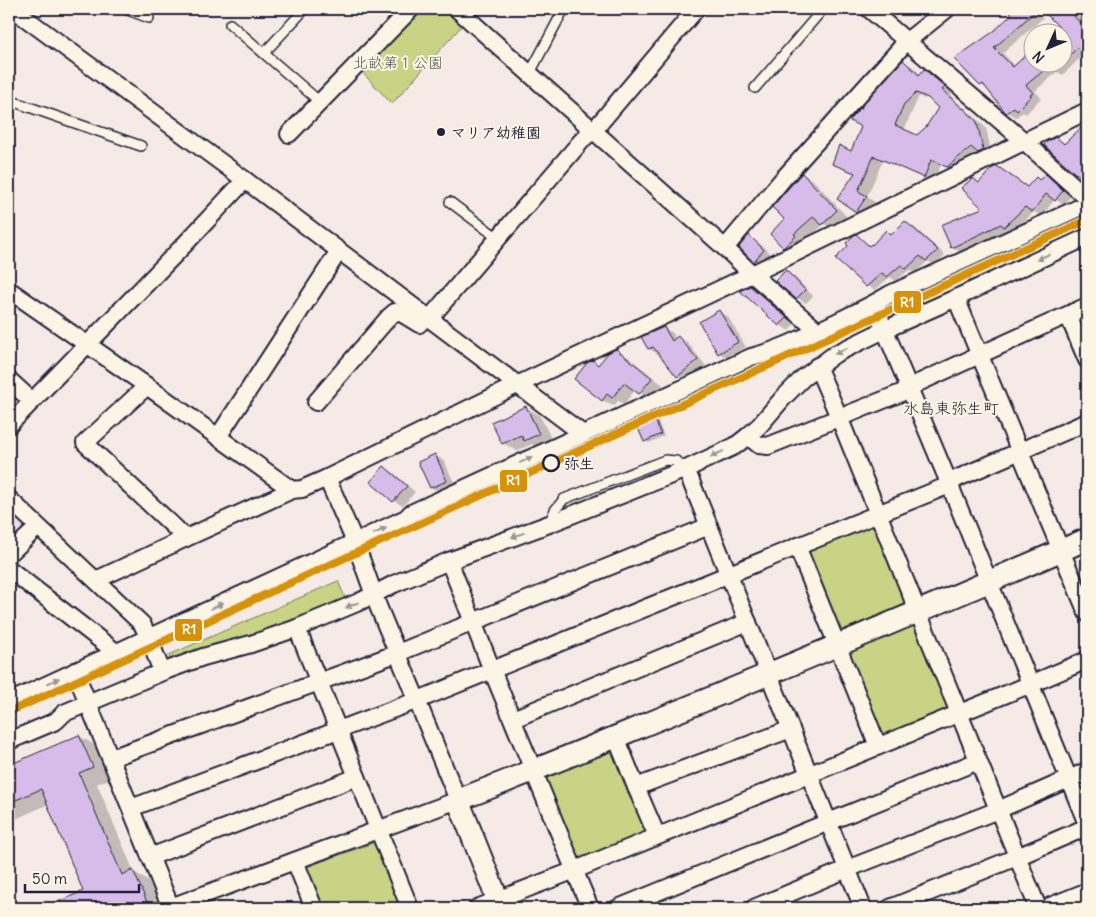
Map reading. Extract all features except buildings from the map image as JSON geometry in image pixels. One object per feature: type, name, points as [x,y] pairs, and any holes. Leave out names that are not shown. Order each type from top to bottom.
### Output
[{"type":"street","points":[[9,13],[13,9],[245,180],[583,434]]},
{"type":"street","points":[[289,134],[411,9]]},
{"type":"street","points":[[457,9],[818,331]]},
{"type":"street","points":[[316,402],[395,312],[401,313],[419,324],[428,317],[584,138],[594,130],[696,9]]},
{"type":"street","points":[[869,9],[1024,141],[1087,198]]},
{"type":"street","points":[[725,248],[782,180],[907,41],[947,9]]},
{"type":"street","points":[[96,580],[292,490],[302,489],[327,478],[518,384],[752,274],[1087,111]]},
{"type":"street","points":[[9,424],[245,180]]},
{"type":"street","points":[[9,702],[355,542],[406,518],[411,513],[751,357],[768,353],[818,331],[874,304],[890,294],[1087,204]]},
{"type":"street","points":[[9,741],[56,720],[64,713],[162,672],[203,657],[251,644],[297,628],[449,561],[549,524],[686,469],[735,446],[748,436],[803,378],[835,354],[1087,237]]},
{"type":"street","points":[[218,437],[339,251]]},
{"type":"street","points":[[9,290],[292,490]]},
{"type":"street","points":[[956,298],[1087,613]]},
{"type":"street","points":[[874,304],[949,483],[1087,825],[1017,857],[890,908]]},
{"type":"street","points":[[748,436],[759,445],[768,446],[901,393],[918,383],[1087,306]]},
{"type":"street","points":[[1068,315],[1087,360]]},
{"type":"street","points":[[817,366],[1038,908]]},
{"type":"street","points":[[9,380],[32,401]]},
{"type":"street","points":[[146,386],[85,444],[186,538]]},
{"type":"street","points":[[131,808],[418,700],[942,488],[949,483],[1087,422]]},
{"type":"street","points":[[686,469],[863,908]]},
{"type":"street","points":[[327,478],[355,542],[374,595],[499,904]]},
{"type":"street","points":[[9,499],[142,624],[162,672]]},
{"type":"street","points":[[111,758],[398,653],[709,526]]},
{"type":"street","points":[[9,554],[38,527]]},
{"type":"street","points":[[75,671],[170,908],[533,771],[989,582],[1087,539]]},
{"type":"street","points":[[796,546],[878,746]]},
{"type":"street","points":[[449,561],[590,908]]},
{"type":"street","points":[[9,569],[117,653]]},
{"type":"street","points":[[513,719],[748,622]]},
{"type":"street","points":[[297,628],[410,908]]},
{"type":"street","points":[[477,908],[499,904],[574,870],[1087,660]]},
{"type":"street","points":[[636,787],[791,729]]},
{"type":"street","points":[[616,737],[657,836]]},
{"type":"street","points":[[618,908],[978,760]]},
{"type":"street","points":[[754,908],[847,869],[998,810],[1087,771]]},
{"type":"street","points":[[150,857],[357,777]]},
{"type":"street","points":[[295,861],[314,908]]},
{"type":"street","points":[[1052,908],[1087,894]]},
{"type":"lane","points":[[125,9],[150,18]]},
{"type":"lane","points":[[264,53],[305,9]]},
{"type":"lane","points":[[530,73],[564,9]]},
{"type":"lane","points":[[755,88],[823,9]]},
{"type":"lane","points":[[230,24],[320,102]]},
{"type":"lane","points":[[9,100],[141,146]]},
{"type":"lane","points":[[450,202],[498,238]]},
{"type":"shaded area","points":[[9,511],[29,530],[9,548]]},
{"type":"green space","name":"北畝第１公園","points":[[417,9],[452,9],[466,21],[392,104],[359,69]]},
{"type":"green space","points":[[1087,314],[1087,345],[1077,319]]},
{"type":"green space","points":[[876,521],[909,604],[838,634],[805,549]]},
{"type":"green space","points":[[338,581],[346,600],[298,621],[174,661],[170,659],[169,655]]},
{"type":"green space","points":[[917,624],[950,709],[880,739],[846,652]]},
{"type":"green space","points":[[614,747],[650,833],[576,862],[544,780],[545,776]]},
{"type":"green space","points":[[378,841],[404,908],[318,908],[304,868]]},
{"type":"transit line","name":"R1","points":[[9,712],[1087,220]]},
{"type":"place","name":"マリア幼稚園","points":[[441,132]]},
{"type":"place","name":"弥生","points":[[551,463]]},
{"type":"district","name":"水島東弥生町","points":[[951,408]]}]
